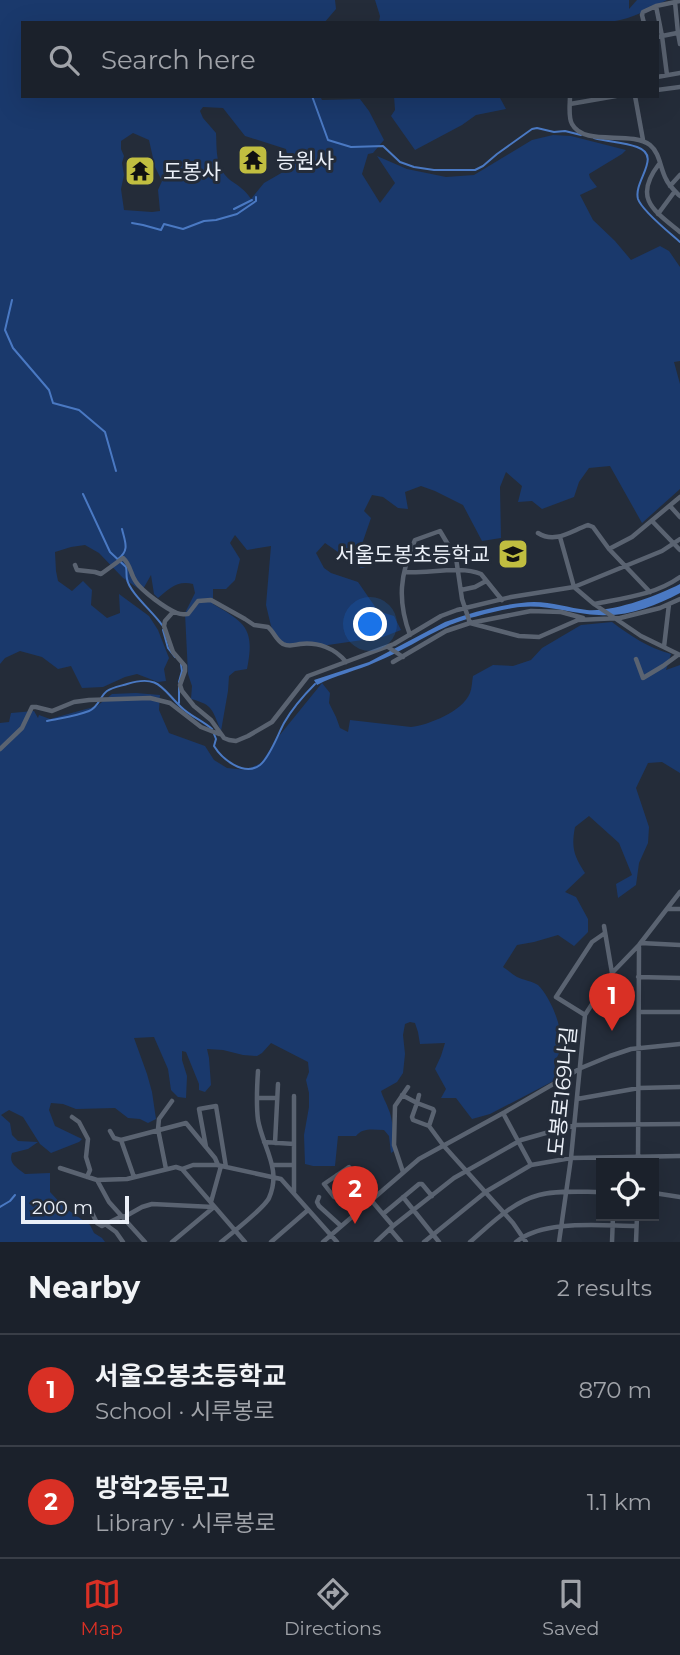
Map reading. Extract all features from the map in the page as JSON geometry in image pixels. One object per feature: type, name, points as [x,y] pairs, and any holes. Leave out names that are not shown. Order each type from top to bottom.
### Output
[{"type":"street","points":[[644,21],[643,12],[678,1],[680,44]]},
{"type":"street","points":[[656,6],[658,21]]},
{"type":"street","points":[[667,75],[660,36],[679,33]]},
{"type":"street","points":[[659,77],[680,73]]},
{"type":"street","points":[[659,90],[680,87]]},
{"type":"street","points":[[570,98],[570,121],[579,131],[643,141],[655,150],[665,179],[680,196]]},
{"type":"street","points":[[570,104],[605,98]]},
{"type":"street","points":[[635,98],[643,141]]},
{"type":"street","points":[[660,163],[648,179],[648,200],[658,214],[680,232]]},
{"type":"street","points":[[670,186],[680,175]]},
{"type":"street","points":[[658,214],[675,191]]},
{"type":"street","points":[[609,549],[632,537],[680,497]]},
{"type":"street","points":[[670,506],[680,517]]},
{"type":"street","points":[[652,521],[680,550]]},
{"type":"street","points":[[538,533],[548,538],[560,537],[588,525],[593,527],[609,549],[650,592]]},
{"type":"street","points":[[410,635],[401,603],[410,553],[415,540],[440,531],[455,554],[469,622]]},
{"type":"street","points":[[560,537],[574,587],[614,619],[679,655]]},
{"type":"street","points":[[0,749],[22,728],[32,707],[52,711],[74,702],[109,698],[144,697],[166,701],[207,730],[227,740],[245,738],[275,720],[307,677],[389,647],[435,619],[502,600],[574,587],[680,540]]},
{"type":"street","points":[[75,565],[77,570],[101,574],[123,558],[130,565],[134,579],[144,592],[173,611],[188,614],[198,601],[211,600],[254,625],[268,627],[283,644],[324,646],[346,662]]},
{"type":"street","points":[[405,572],[479,572],[502,600]]},
{"type":"street","points":[[595,605],[650,592],[680,577]]},
{"type":"street","points":[[461,590],[486,582]]},
{"type":"street","points":[[469,622],[519,636],[539,637],[569,623],[586,619],[614,619],[649,611],[680,598]]},
{"type":"street","points":[[664,648],[668,604]]},
{"type":"street","points":[[173,611],[164,626],[173,652],[185,666],[181,689],[192,704],[211,720],[219,734]]},
{"type":"street","points":[[393,662],[446,631],[469,622],[531,611],[561,612],[586,619]]},
{"type":"street","points":[[389,647],[402,656]]},
{"type":"street","points":[[636,659],[643,678],[679,655]]},
{"type":"street","name":"도봉로169나길","points":[[559,1242],[571,1158],[585,1015],[612,973],[640,944],[680,892]]},
{"type":"street","points":[[667,909],[680,909]]},
{"type":"street","points":[[604,926],[612,973]]},
{"type":"street","points":[[585,1015],[556,997],[592,942],[605,933]]},
{"type":"street","points":[[638,1156],[640,944],[680,945]]},
{"type":"street","points":[[638,977],[680,978]]},
{"type":"street","points":[[639,1012],[680,1012]]},
{"type":"street","points":[[323,1242],[419,1159],[581,1068],[639,1048],[680,1044]]},
{"type":"street","points":[[221,1242],[268,1200],[275,1178],[258,1116],[258,1071]]},
{"type":"street","points":[[275,1143],[278,1084]]},
{"type":"street","points":[[403,1172],[396,1153],[395,1106],[408,1087]]},
{"type":"street","points":[[577,1100],[639,1088],[680,1087]]},
{"type":"street","points":[[402,1095],[433,1109],[429,1126]]},
{"type":"street","points":[[419,1095],[412,1119],[429,1126],[524,1239]]},
{"type":"street","points":[[294,1192],[295,1096]]},
{"type":"street","points":[[258,1098],[277,1098]]},
{"type":"street","points":[[166,1169],[158,1129],[159,1119],[172,1101]]},
{"type":"street","points":[[172,1242],[212,1205],[222,1166],[216,1106],[199,1109],[206,1148]]},
{"type":"street","points":[[503,1113],[531,1165]]},
{"type":"street","points":[[72,1117],[85,1129],[88,1139],[86,1157],[90,1170],[87,1177]]},
{"type":"street","points":[[110,1131],[114,1138],[121,1140],[186,1123],[222,1166]]},
{"type":"street","points":[[376,1242],[466,1170],[519,1141],[574,1125],[680,1124]]},
{"type":"street","points":[[121,1140],[134,1177]]},
{"type":"street","points":[[264,1142],[294,1144]]},
{"type":"street","points":[[626,1158],[680,1156]]},
{"type":"street","points":[[424,1242],[486,1192],[531,1165],[571,1158],[596,1159]]},
{"type":"street","points":[[273,1166],[294,1165]]},
{"type":"street","points":[[182,1169],[222,1166],[281,1179],[337,1242]]},
{"type":"street","points":[[60,1168],[96,1180],[127,1179],[176,1167],[182,1169],[244,1242]]},
{"type":"street","points":[[348,1168],[351,1168],[363,1186],[350,1198],[334,1197],[324,1184],[348,1168]]},
{"type":"street","points":[[337,1175],[359,1211]]},
{"type":"street","points":[[96,1180],[109,1202],[145,1242]]},
{"type":"street","points":[[383,1214],[420,1184],[432,1196]]},
{"type":"street","points":[[470,1242],[503,1213],[531,1198],[552,1193],[596,1192]]},
{"type":"street","points":[[659,1195],[680,1198]]},
{"type":"street","points":[[319,1197],[318,1206],[341,1226]]},
{"type":"street","points":[[403,1197],[439,1242]]},
{"type":"street","points":[[371,1200],[401,1242]]},
{"type":"street","points":[[92,1213],[102,1226],[152,1204],[212,1205]]},
{"type":"street","points":[[271,1242],[308,1210]]},
{"type":"street","points":[[612,1242],[613,1221]]},
{"type":"street","points":[[636,1221],[636,1242]]},
{"type":"street","points":[[105,1224],[116,1231],[123,1242]]},
{"type":"street","points":[[516,1242],[552,1227],[636,1226]]},
{"type":"shaded area","points":[[0,0],[335,0],[336,9],[326,21],[21,21],[21,98],[360,99],[384,140],[373,153],[368,154],[362,174],[380,203],[395,183],[377,156],[407,169],[446,177],[474,175],[532,140],[553,135],[571,136],[626,150],[589,174],[597,187],[580,195],[593,220],[631,260],[660,246],[669,251],[680,267],[680,361],[674,362],[680,384],[680,489],[642,523],[610,466],[589,468],[579,482],[574,497],[542,509],[532,501],[518,502],[522,486],[506,472],[500,487],[501,538],[482,541],[463,505],[435,491],[421,486],[405,492],[408,509],[398,508],[383,497],[372,495],[364,511],[371,518],[362,544],[374,556],[371,566],[361,568],[325,543],[316,553],[324,568],[331,573],[358,582],[378,611],[394,616],[401,630],[383,637],[328,645],[289,646],[278,639],[271,626],[266,605],[271,546],[247,550],[235,535],[230,543],[240,559],[235,580],[226,589],[213,589],[213,604],[240,622],[250,645],[247,669],[235,671],[229,676],[221,731],[211,709],[191,699],[185,613],[195,593],[193,584],[178,584],[158,598],[154,594],[151,575],[142,591],[123,578],[99,553],[85,545],[55,552],[58,581],[72,591],[83,581],[92,590],[91,605],[107,618],[120,613],[119,594],[149,616],[158,630],[169,658],[164,669],[166,681],[158,682],[137,674],[103,687],[82,688],[71,666],[58,669],[42,657],[20,651],[5,658],[0,664]],"holes":[[[203,107],[223,108],[245,136],[286,149],[290,168],[264,183],[251,199],[222,170],[216,133],[200,111]],[[133,133],[149,140],[155,167],[162,181],[158,190],[160,211],[124,210],[121,189],[124,156],[121,141]]]},
{"type":"shaded area","points":[[375,0],[629,0],[629,9],[637,0],[667,0],[641,13],[615,21],[379,21]]},
{"type":"shaded area","points":[[394,98],[500,98],[506,109],[476,115],[415,150],[391,116],[395,110]]},
{"type":"shaded area","points":[[680,584],[680,593],[651,606],[620,614],[589,614],[530,606],[463,620],[369,665],[317,685],[314,680],[369,662],[445,622],[477,612],[534,602],[598,610],[648,598]]},
{"type":"shaded area","points":[[612,622],[640,641],[671,654],[666,670],[680,665],[680,773],[662,762],[648,763],[636,788],[649,827],[648,843],[639,863],[636,885],[618,898],[616,884],[632,875],[619,843],[589,816],[575,827],[573,841],[576,857],[585,873],[565,892],[576,897],[588,919],[588,932],[574,946],[558,935],[517,945],[503,967],[517,977],[538,985],[549,1001],[558,1022],[561,1044],[554,1061],[555,1068],[561,1068],[563,1076],[490,1114],[472,1119],[456,1098],[441,1098],[446,1089],[435,1069],[445,1043],[420,1044],[415,1023],[410,1022],[405,1024],[403,1035],[403,1073],[397,1082],[381,1091],[390,1113],[394,1151],[391,1153],[389,1136],[384,1130],[365,1130],[356,1136],[338,1136],[335,1166],[313,1166],[305,1164],[304,1135],[309,1107],[306,1080],[308,1062],[271,1043],[257,1056],[207,1049],[211,1085],[205,1092],[199,1090],[186,1052],[182,1051],[187,1076],[186,1098],[178,1097],[171,1090],[168,1069],[154,1037],[134,1038],[152,1092],[156,1119],[148,1123],[128,1118],[115,1108],[76,1109],[51,1103],[49,1110],[55,1126],[82,1139],[51,1153],[40,1144],[23,1117],[9,1110],[1,1115],[10,1123],[12,1135],[18,1141],[38,1142],[28,1149],[12,1153],[11,1160],[14,1165],[25,1174],[50,1173],[50,1192],[65,1208],[90,1225],[94,1233],[105,1242],[0,1242],[0,723],[9,722],[11,713],[34,711],[38,718],[39,715],[50,719],[97,706],[112,694],[160,695],[159,710],[169,733],[205,746],[214,760],[227,768],[246,770],[261,763],[322,683],[330,693],[329,703],[340,728],[348,732],[350,720],[418,726],[445,716],[460,706],[470,693],[473,676],[493,665],[513,666],[531,660],[542,648],[581,625]]},
{"type":"waterway","points":[[313,98],[328,140],[351,147],[383,146],[400,162],[434,170],[475,170],[532,129],[581,135]]},
{"type":"waterway","points":[[594,138],[632,145],[644,151],[647,163],[639,185],[638,199],[650,216],[680,242]]},
{"type":"waterway","points":[[132,223],[161,230],[164,224],[183,229],[237,214],[256,201],[256,197]]},
{"type":"waterway","points":[[234,209],[252,200]]},
{"type":"waterway","points":[[12,300],[5,330],[13,348],[49,390],[53,403],[79,410],[105,432],[116,471]]},
{"type":"waterway","points":[[83,494],[110,552],[126,567],[132,590],[162,625]]},
{"type":"waterway","points":[[118,559],[125,549],[122,529]]},
{"type":"waterway","points":[[163,630],[168,648],[175,657]]},
{"type":"waterway","points":[[179,682],[181,664]]},
{"type":"waterway","points":[[47,721],[89,711],[109,690],[146,681],[159,685],[185,710],[212,729]]},
{"type":"waterway","points":[[214,734],[214,746],[222,756],[241,768],[254,768],[267,757],[287,718],[315,684]]},
{"type":"waterway","points":[[179,687],[179,703]]},
{"type":"waterway","points":[[0,1207],[15,1195]]},
{"type":"place","name":"능원사","points":[[253,160]]},
{"type":"place","name":"도봉사","points":[[140,171]]},
{"type":"place","name":"서울도봉초등학교","points":[[513,554]]},
{"type":"place","name":"서울오봉초등학교","points":[[612,1031]]},
{"type":"place","name":"방학2동문고","points":[[355,1224]]}]
